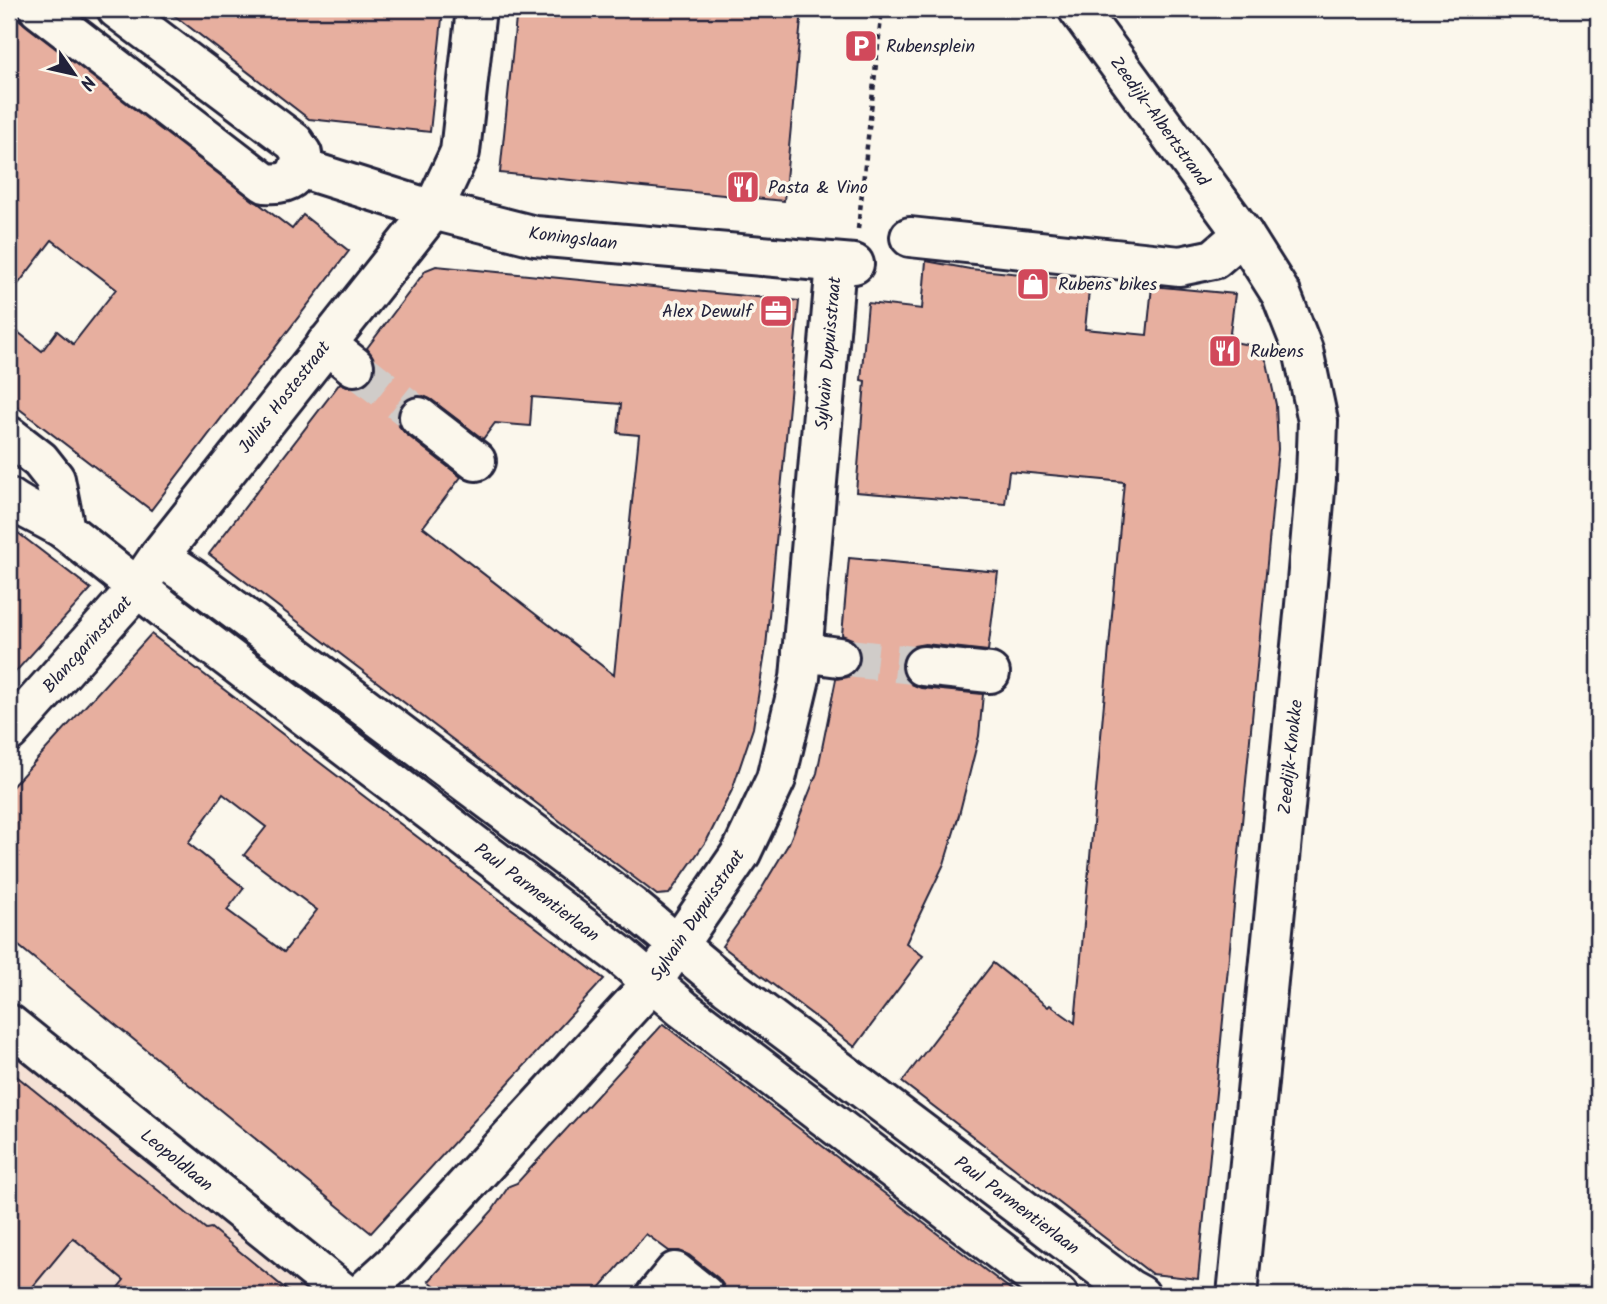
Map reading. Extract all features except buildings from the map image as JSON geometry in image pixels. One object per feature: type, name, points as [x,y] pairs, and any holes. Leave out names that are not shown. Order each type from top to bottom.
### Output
[{"type":"street","points":[[39,9],[265,183],[288,182],[300,168],[302,154],[294,142],[117,9]]},
{"type":"street","name":"Julius Hostestraat","points":[[149,571],[340,355],[433,210],[460,152],[476,9]]},
{"type":"street","name":"Zeedijk-Albertstrand","points":[[1077,9],[1243,234]]},
{"type":"street","name":"Koningslaan","points":[[300,168],[433,210],[535,236],[845,264]]},
{"type":"street","points":[[910,237],[1180,266],[1214,259],[1243,234]]},
{"type":"street","name":"Zeedijk-Knokke","points":[[1237,1295],[1304,618],[1316,479],[1318,421],[1303,351],[1281,294],[1243,234]]},
{"type":"street","name":"Sylvain Dupuisstraat","points":[[360,1295],[394,1264],[651,984],[741,853],[776,779],[800,678],[845,264]]},
{"type":"street","points":[[419,417],[476,461]]},
{"type":"street","points":[[9,436],[40,460],[55,479],[65,530]]},
{"type":"street","name":"Paul Parmentierlaan","points":[[9,498],[26,511],[50,520],[258,628],[679,944],[727,986],[1140,1295]]},
{"type":"street","name":"Paul Parmentierlaan","points":[[149,571],[168,611],[621,956],[651,984],[1058,1295]]},
{"type":"street","name":"Blancgarinstraat","points":[[9,732],[149,571]]},
{"type":"street","points":[[802,652],[839,656]]},
{"type":"street","points":[[923,666],[990,673]]},
{"type":"street","name":"Leopoldlaan","points":[[9,1024],[346,1295]]},
{"type":"street","points":[[656,1295],[675,1272],[704,1295]]},
{"type":"path","points":[[845,264],[881,9]]},
{"type":"shaded area","points":[[9,1048],[312,1295],[9,1295]]},
{"type":"tunnel","points":[[354,366],[419,417]]},
{"type":"tunnel","points":[[839,657],[923,666]]},
{"type":"place","name":"Rubensplein","points":[[861,46]]},
{"type":"place","name":"Pasta & Vino","points":[[743,187]]},
{"type":"place","name":"Rubens bikes","points":[[1033,284]]},
{"type":"place","name":"Alex Dewulf","points":[[776,311]]},
{"type":"place","name":"Rubens","points":[[1225,351]]}]
